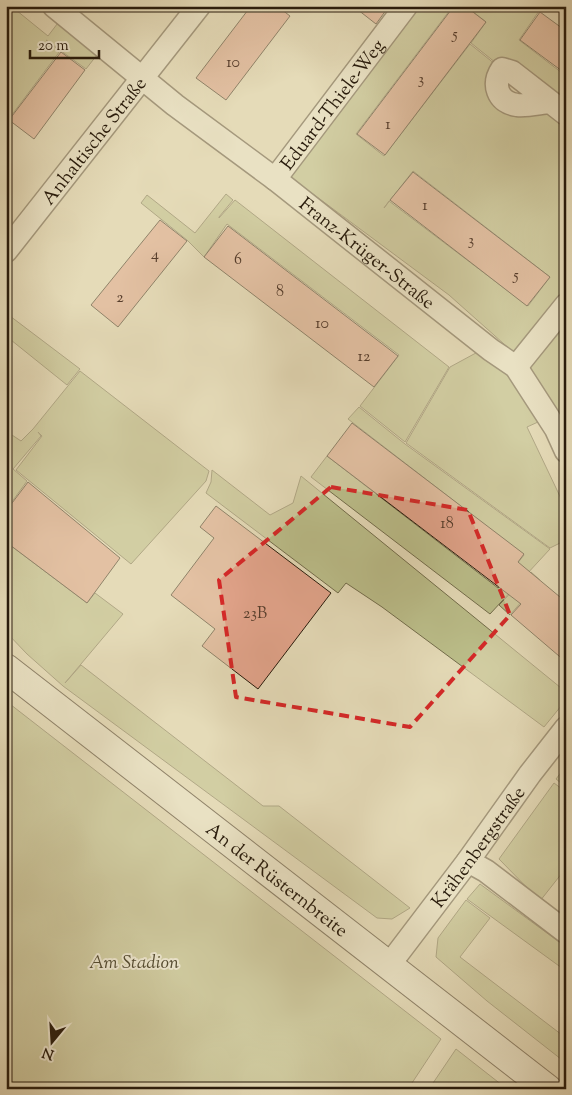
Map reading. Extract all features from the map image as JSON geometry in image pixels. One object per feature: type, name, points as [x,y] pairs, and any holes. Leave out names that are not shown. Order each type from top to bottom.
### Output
[{"type":"main road","name":"An der Rüsternbreite","points":[[6,668],[548,1089]]},
{"type":"street","name":"Franz-Krüger-Straße","points":[[54,6],[175,105],[275,179],[491,350],[516,366],[556,428],[566,451]]},
{"type":"street","name":"Anhaltische Straße","points":[[6,251],[199,6]]},
{"type":"street","name":"Eduard-Thiele-Weg","points":[[275,179],[406,6]]},
{"type":"street","points":[[516,366],[566,305]]},
{"type":"street","name":"Krähenbergstraße","points":[[389,965],[566,728]]},
{"type":"street","points":[[468,861],[486,871],[566,932]]},
{"type":"highlighted area","points":[[331,487],[468,510],[510,615],[410,727],[236,697],[219,580]]},
{"type":"green space","points":[[6,6],[11,6],[48,36],[67,11],[107,42],[86,69],[46,40],[60,51],[8,120],[6,119]]},
{"type":"green space","points":[[408,6],[453,6],[356,134],[384,156],[470,44],[500,68],[495,87],[566,118],[566,304],[522,360],[449,295],[282,171]],"holes":[[[413,171],[550,277],[528,306],[389,201]]]},
{"type":"green space","points":[[466,6],[507,6],[513,11],[517,6],[532,6],[539,11],[519,40],[566,76],[566,111],[501,67],[471,43],[486,22]]},
{"type":"green space","points":[[226,194],[233,200],[219,218],[235,200],[449,367],[405,442],[360,406],[399,355],[227,224],[204,257],[187,240],[141,203],[147,195],[195,233]]},
{"type":"green space","points":[[566,306],[566,448],[522,361]]},
{"type":"green space","points":[[6,313],[80,369],[67,385],[6,336]]},
{"type":"green space","points":[[498,341],[521,361],[549,417],[527,427],[566,509],[566,540],[550,548],[406,443],[450,367]]},
{"type":"green space","points":[[80,371],[209,471],[206,481],[131,564],[16,470],[42,436],[38,432],[41,436],[13,469],[27,481],[6,510],[6,431],[21,441]]},
{"type":"green space","points":[[359,407],[405,444],[550,549],[490,614],[311,477],[327,456],[498,588],[524,555],[348,419]]},
{"type":"green space","points":[[212,470],[270,515],[293,503],[301,476],[566,692],[566,700],[544,727],[382,607],[346,583],[338,593],[206,493],[211,482]]},
{"type":"green space","points":[[6,542],[87,603],[95,593],[123,614],[65,683],[81,665],[263,806],[279,806],[410,908],[392,919],[377,918],[63,686],[27,654],[6,632]]},
{"type":"green space","points":[[531,572],[540,580],[510,615],[499,605]]},
{"type":"green space","name":"Am Stadion","points":[[6,701],[441,1039],[408,1089],[6,1089]]},
{"type":"green space","points":[[566,766],[566,787],[556,779]]},
{"type":"green space","points":[[554,783],[566,792],[566,868],[540,901],[499,859]]},
{"type":"green space","points":[[480,884],[566,947],[566,971],[467,899]]},
{"type":"green space","points":[[466,900],[490,918],[460,957],[566,1038],[566,1063],[487,1001],[436,957],[438,938]]},
{"type":"green space","points":[[456,1049],[507,1089],[429,1089]]},
{"type":"building","points":[[251,6],[277,6],[290,16],[226,100],[196,78]]},
{"type":"building","points":[[353,6],[389,6],[376,24]]},
{"type":"building","points":[[454,6],[465,6],[486,22],[385,155],[357,134]]},
{"type":"building","points":[[540,12],[566,31],[566,74],[520,40]]},
{"type":"building","points":[[61,52],[85,70],[34,139],[9,120]]},
{"type":"building","points":[[413,172],[550,277],[527,306],[390,200]]},
{"type":"building","points":[[160,220],[187,241],[118,327],[91,305]]},
{"type":"building","points":[[228,226],[398,356],[374,387],[204,257]]},
{"type":"building","points":[[352,423],[524,554],[518,562],[566,602],[566,662],[511,615],[521,604],[327,456]]},
{"type":"building","points":[[28,482],[120,558],[87,603],[6,542],[6,511]]},
{"type":"building","points":[[216,506],[331,593],[258,689],[202,646],[215,629],[171,595],[214,538],[200,527]]}]
